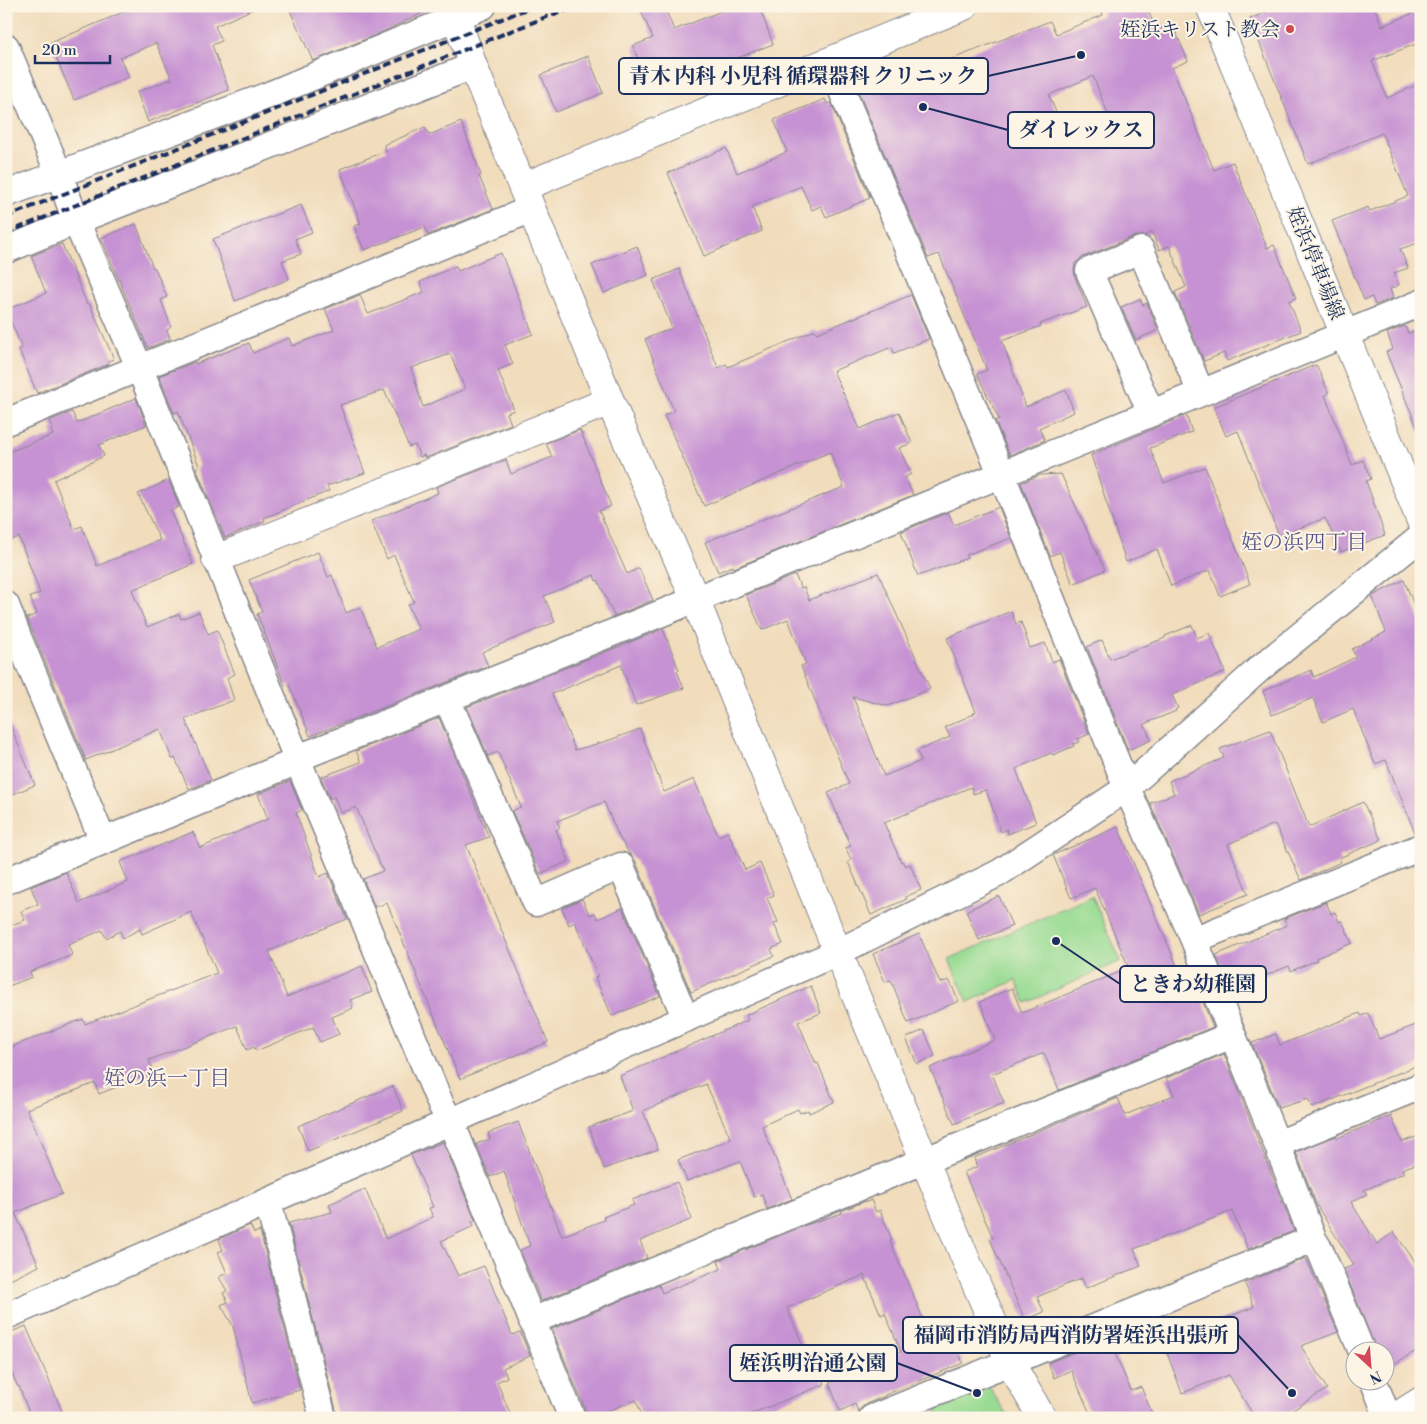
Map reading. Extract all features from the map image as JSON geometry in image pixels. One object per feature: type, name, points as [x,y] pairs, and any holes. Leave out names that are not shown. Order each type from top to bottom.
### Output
[{"type":"street","points":[[6,194],[269,94],[454,12],[483,6]]},
{"type":"street","points":[[6,422],[140,369],[830,62],[964,6]]},
{"type":"street","name":"姪浜停車場線","points":[[1210,6],[1421,520]]},
{"type":"street","points":[[454,12],[527,198],[610,401],[695,600],[838,952],[1010,1362],[1042,1418]]},
{"type":"street","points":[[6,47],[59,174],[76,221],[140,369],[298,761],[441,1105],[451,1122],[572,1418]]},
{"type":"street","points":[[830,62],[1001,473],[1127,788],[1194,940],[1277,1144],[1313,1239],[1320,1250],[1358,1342]]},
{"type":"street","points":[[6,250],[474,66]]},
{"type":"street","points":[[1151,413],[1089,272],[1141,250],[1201,393]]},
{"type":"street","points":[[6,881],[298,761],[308,754],[695,600],[1001,473],[1421,303]]},
{"type":"street","points":[[216,559],[610,401]]},
{"type":"street","points":[[6,1316],[838,952],[999,873],[1127,788],[1258,670],[1421,537]]},
{"type":"street","points":[[6,605],[103,841]]},
{"type":"street","points":[[447,699],[536,903],[621,866],[686,1019]]},
{"type":"street","points":[[1194,940],[1421,846]]},
{"type":"street","points":[[532,1321],[1232,1035]]},
{"type":"street","points":[[1277,1144],[1421,1086]]},
{"type":"street","points":[[268,1202],[323,1418]]},
{"type":"street","points":[[872,1418],[1313,1239]]},
{"type":"street","points":[[1378,1392],[1388,1418]]},
{"type":"street","points":[[1394,1418],[1421,1401]]},
{"type":"green space","points":[[1092,896],[1121,961],[1026,1003],[1016,980],[968,1002],[949,959]]},
{"type":"green space","points":[[986,1381],[1008,1418],[940,1418],[934,1405]]},
{"type":"building","points":[[124,6],[260,6],[215,26],[222,41],[212,45],[229,90],[148,122],[137,92],[172,79],[156,43],[120,58],[129,77],[74,100],[50,43],[126,11]]},
{"type":"building","points":[[288,6],[437,6],[380,33],[313,61]]},
{"type":"building","points":[[652,6],[664,6],[674,30],[734,6],[759,6],[773,44],[651,92],[633,46],[653,38],[641,11]]},
{"type":"building","points":[[1100,6],[1146,6],[1156,29],[1172,23],[1188,61],[1172,68],[1214,170],[1233,162],[1267,248],[1274,245],[1296,298],[1289,301],[1301,331],[1227,361],[1224,353],[1204,361],[1175,292],[1186,287],[1169,246],[1159,250],[1152,232],[1144,236],[1135,236],[1083,257],[1075,263],[1074,270],[1087,307],[1040,324],[1041,326],[1002,341],[1026,407],[1066,390],[1074,412],[1039,428],[1045,440],[1010,455],[995,421],[999,419],[977,374],[987,370],[939,254],[928,258],[858,91],[936,61],[937,65],[1050,21],[1056,34],[1103,15]],"holes":[[[1093,76],[1108,114],[1064,132],[1049,95]]]},
{"type":"building","points":[[1281,6],[1374,6],[1382,26],[1421,10],[1421,42],[1372,61],[1387,98],[1421,83],[1421,242],[1400,249],[1408,268],[1394,273],[1399,285],[1390,289],[1393,298],[1375,305],[1372,297],[1364,300],[1332,221],[1368,207],[1370,211],[1408,196],[1382,133],[1308,164],[1250,19]]},
{"type":"building","points":[[588,56],[603,93],[556,112],[541,75]]},
{"type":"building","points":[[825,99],[827,104],[831,102],[870,198],[826,217],[821,206],[812,210],[801,186],[752,207],[762,231],[704,256],[668,173],[726,148],[737,173],[787,152],[774,120]]},
{"type":"building","points":[[461,122],[481,175],[479,176],[493,209],[428,235],[425,227],[364,250],[354,226],[361,224],[340,169],[386,151],[384,145],[425,127],[429,135]]},
{"type":"building","points":[[301,205],[312,232],[295,239],[301,254],[282,261],[289,279],[235,301],[213,239]]},
{"type":"building","points":[[136,224],[153,268],[155,268],[167,297],[161,300],[171,327],[167,330],[170,339],[148,348],[101,238]]},
{"type":"building","points":[[62,244],[87,304],[89,303],[114,359],[108,361],[109,364],[37,393],[19,350],[22,348],[6,310],[46,293],[31,256]]},
{"type":"building","points":[[637,246],[648,275],[604,293],[592,265]]},
{"type":"building","points":[[501,253],[533,334],[505,345],[513,364],[498,370],[514,410],[507,413],[511,424],[425,458],[424,455],[420,457],[415,445],[409,447],[384,390],[340,405],[365,473],[327,486],[329,491],[264,518],[265,521],[225,538],[196,468],[199,466],[178,411],[174,413],[159,376],[249,343],[253,353],[289,338],[292,346],[334,330],[325,309],[360,295],[368,314],[424,292],[420,282],[456,266],[458,271]],"holes":[[[450,354],[465,389],[423,407],[411,368]]]},
{"type":"building","points":[[679,269],[718,368],[726,364],[728,367],[815,330],[817,333],[911,295],[929,339],[894,353],[892,347],[833,371],[860,429],[899,412],[912,443],[899,448],[911,474],[905,477],[913,495],[734,568],[733,566],[718,572],[705,542],[844,487],[830,452],[704,506],[664,415],[674,411],[645,339],[672,328],[653,280]]},
{"type":"building","points":[[1140,299],[1143,305],[1147,303],[1158,330],[1136,340],[1121,307]]},
{"type":"building","points":[[1405,326],[1408,333],[1421,328],[1420,434],[1386,352],[1393,349],[1387,333]]},
{"type":"building","points":[[1315,365],[1329,394],[1325,395],[1352,465],[1363,460],[1371,479],[1366,481],[1385,535],[1341,552],[1325,518],[1279,536],[1238,431],[1226,436],[1214,407]]},
{"type":"building","points":[[136,398],[146,425],[99,445],[104,456],[54,480],[74,529],[82,526],[97,566],[160,540],[138,494],[169,480],[179,507],[170,511],[193,564],[132,590],[147,627],[179,614],[181,619],[199,612],[208,634],[217,630],[235,674],[227,678],[234,700],[185,719],[211,780],[189,789],[175,758],[172,759],[160,729],[86,760],[27,618],[37,614],[30,597],[40,593],[19,537],[6,542],[6,453],[53,435],[51,430],[53,429],[49,421],[72,412],[77,423]]},
{"type":"building","points":[[1186,415],[1192,432],[1150,448],[1164,483],[1205,467],[1250,584],[1220,596],[1210,570],[1171,586],[1157,549],[1126,562],[1091,455]]},
{"type":"building","points":[[580,430],[611,506],[599,511],[627,574],[639,568],[653,600],[614,616],[594,575],[544,596],[555,622],[482,652],[488,666],[310,736],[289,684],[285,686],[257,614],[262,612],[249,580],[318,552],[328,577],[332,575],[346,613],[360,607],[377,647],[419,629],[408,605],[414,602],[394,555],[387,559],[371,521],[438,493],[436,487],[506,460],[511,474],[552,457],[546,443]]},
{"type":"building","points":[[1061,474],[1105,570],[1073,584],[1060,552],[1050,556],[1021,483],[1040,475]]},
{"type":"building","points":[[999,507],[1011,538],[966,555],[967,558],[918,576],[901,532],[948,512],[954,525]]},
{"type":"building","points":[[878,573],[930,689],[888,706],[853,697],[884,776],[921,761],[917,751],[950,737],[945,727],[976,712],[947,638],[1011,611],[1016,624],[1021,622],[1030,648],[1045,643],[1052,662],[1059,659],[1089,734],[1078,739],[1079,742],[1073,744],[1074,746],[1053,755],[1051,753],[1016,769],[1036,823],[1008,834],[1007,829],[1001,832],[986,790],[973,794],[971,787],[884,823],[901,862],[905,866],[910,864],[921,890],[905,897],[907,899],[871,915],[848,862],[851,860],[846,848],[851,846],[828,793],[849,784],[801,666],[806,664],[788,619],[762,630],[746,595],[795,575],[801,588],[804,587],[809,600]]},
{"type":"building","points":[[1404,580],[1421,622],[1421,832],[1415,833],[1386,760],[1375,764],[1353,709],[1323,722],[1313,698],[1272,715],[1263,691],[1311,670],[1314,677],[1356,657],[1352,649],[1386,632],[1372,596]]},
{"type":"building","points":[[1192,625],[1197,638],[1209,633],[1225,672],[1172,695],[1178,708],[1176,711],[1144,724],[1151,740],[1128,750],[1087,647],[1102,640],[1110,659],[1165,638],[1165,636]]},
{"type":"building","points":[[663,629],[684,688],[636,705],[621,665],[552,694],[575,750],[640,729],[664,792],[694,779],[718,836],[728,832],[745,870],[760,863],[774,895],[767,898],[778,922],[774,924],[783,944],[771,949],[774,956],[691,992],[635,860],[621,841],[604,802],[557,821],[560,828],[556,830],[569,861],[540,874],[512,811],[521,807],[498,752],[488,756],[467,707]]},
{"type":"building","points":[[6,715],[35,785],[6,797]]},
{"type":"building","points":[[439,718],[489,837],[466,845],[548,1042],[460,1079],[387,903],[375,907],[363,879],[383,871],[356,807],[341,813],[334,797],[330,799],[321,777],[361,762],[356,751]]},
{"type":"building","points":[[1270,730],[1309,827],[1363,802],[1381,840],[1339,858],[1341,862],[1301,880],[1275,824],[1228,844],[1248,894],[1199,914],[1150,803],[1174,794],[1169,781],[1224,758],[1220,749]]},
{"type":"building","points":[[290,781],[302,810],[296,813],[319,877],[328,873],[347,919],[269,951],[287,997],[362,966],[372,992],[350,1000],[353,1008],[332,1017],[339,1034],[320,1042],[313,1027],[256,1051],[254,1047],[247,1050],[237,1026],[149,1060],[153,1072],[99,1094],[95,1083],[27,1109],[62,1194],[15,1213],[39,1266],[6,1282],[6,1049],[83,1019],[85,1024],[217,973],[191,912],[142,934],[140,929],[123,938],[120,931],[106,938],[102,930],[68,945],[72,955],[30,972],[32,977],[6,987],[6,927],[25,920],[21,911],[38,904],[31,887],[66,872],[79,903],[128,882],[120,862],[193,832],[200,848],[268,819],[258,794]]},
{"type":"building","points":[[1118,827],[1186,987],[1195,983],[1213,1027],[1059,1090],[1044,1053],[992,1074],[1004,1103],[954,1124],[930,1068],[995,1040],[980,1002],[1012,988],[1022,1013],[1129,968],[1095,888],[1071,898],[1053,855]]},
{"type":"building","points":[[999,896],[1012,926],[979,940],[966,911]]},
{"type":"building","points":[[582,899],[590,915],[595,913],[598,919],[622,908],[660,996],[612,1016],[595,977],[598,976],[575,922],[569,925],[562,908]]},
{"type":"building","points":[[1326,902],[1331,914],[1335,912],[1339,922],[1342,921],[1352,943],[1291,971],[1289,966],[1230,990],[1216,955],[1287,925],[1284,919]]},
{"type":"building","points":[[919,934],[940,983],[949,980],[959,1001],[908,1023],[891,980],[885,982],[873,954]]},
{"type":"building","points":[[811,986],[821,1013],[798,1022],[834,1102],[809,1113],[808,1110],[800,1113],[798,1109],[762,1126],[792,1199],[767,1209],[762,1194],[754,1197],[740,1161],[687,1181],[678,1160],[731,1139],[706,1084],[643,1111],[658,1149],[604,1169],[589,1127],[633,1111],[620,1076],[748,1020],[746,1015]]},
{"type":"building","points":[[1360,1013],[1361,1016],[1368,1013],[1379,1039],[1421,1023],[1421,1064],[1312,1108],[1308,1099],[1279,1108],[1252,1043],[1276,1034],[1280,1045]]},
{"type":"building","points":[[924,1030],[935,1056],[917,1064],[906,1038]]},
{"type":"building","points":[[1224,1054],[1294,1231],[1248,1249],[1232,1211],[1134,1249],[1141,1266],[1086,1288],[1082,1278],[1037,1297],[1044,1312],[1025,1320],[990,1239],[993,1238],[964,1172],[977,1167],[974,1158],[1118,1098],[1125,1115],[1174,1095],[1166,1078]]},
{"type":"building","points":[[393,1086],[403,1111],[308,1151],[298,1126]]},
{"type":"building","points":[[1391,1116],[1402,1142],[1421,1135],[1421,1162],[1402,1169],[1404,1173],[1364,1190],[1367,1194],[1351,1202],[1377,1244],[1394,1232],[1421,1270],[1421,1348],[1394,1364],[1394,1342],[1373,1342],[1344,1269],[1354,1265],[1317,1206],[1296,1152],[1336,1136],[1337,1138]]},
{"type":"building","points":[[518,1122],[562,1236],[604,1220],[603,1217],[634,1205],[632,1200],[677,1182],[692,1219],[640,1241],[647,1258],[541,1301],[520,1250],[530,1246],[504,1171],[490,1177],[476,1144],[490,1139],[488,1133]]},
{"type":"building","points":[[443,1142],[475,1220],[472,1221],[474,1226],[441,1241],[458,1276],[484,1266],[512,1335],[520,1332],[530,1356],[503,1368],[507,1377],[497,1382],[512,1418],[338,1418],[289,1223],[332,1212],[329,1204],[365,1189],[386,1239],[433,1217],[429,1208],[433,1207],[411,1155]]},
{"type":"building","points":[[871,1200],[876,1212],[880,1210],[892,1240],[890,1241],[927,1328],[945,1320],[963,1363],[885,1395],[866,1404],[858,1411],[855,1404],[840,1411],[829,1383],[901,1352],[885,1313],[881,1315],[864,1275],[787,1308],[805,1350],[810,1347],[825,1384],[741,1418],[643,1418],[636,1400],[589,1418],[552,1329],[659,1285],[662,1293],[721,1269],[718,1261]]},
{"type":"building","points":[[250,1225],[254,1233],[260,1231],[300,1390],[252,1403],[233,1326],[221,1305],[228,1302],[223,1293],[227,1291],[219,1277],[227,1273],[218,1252],[223,1250],[219,1239]]},
{"type":"building","points":[[1306,1258],[1338,1332],[1301,1346],[1327,1389],[1280,1418],[1255,1418],[1229,1375],[1182,1393],[1163,1342],[1254,1307],[1245,1283]]},
{"type":"building","points":[[26,1326],[65,1418],[31,1418],[19,1386],[6,1360],[6,1334]]},
{"type":"building","points":[[1114,1336],[1120,1348],[1114,1351],[1131,1391],[1141,1387],[1154,1418],[1092,1418],[1071,1370],[1054,1378],[1048,1363]]},
{"type":"railway","points":[[6,217],[534,6]]},
{"type":"railway","points":[[6,233],[546,17],[581,6]]},
{"type":"place","name":"姪浜キリスト教会","points":[[1290,29]]},
{"type":"place","name":"青木 内科 小児科 循環器科 クリニック","points":[[1081,55]]},
{"type":"place","name":"ダイレックス","points":[[923,107]]},
{"type":"place","name":"ときわ幼稚園","points":[[1056,941]]},
{"type":"place","name":"姪浜明治通公園","points":[[977,1393]]},
{"type":"place","name":"福岡市消防局西消防署姪浜出張所","points":[[1292,1393]]},
{"type":"district","name":"姪の浜四丁目","points":[[1304,542]]},
{"type":"district","name":"姪の浜一丁目","points":[[167,1078]]}]
